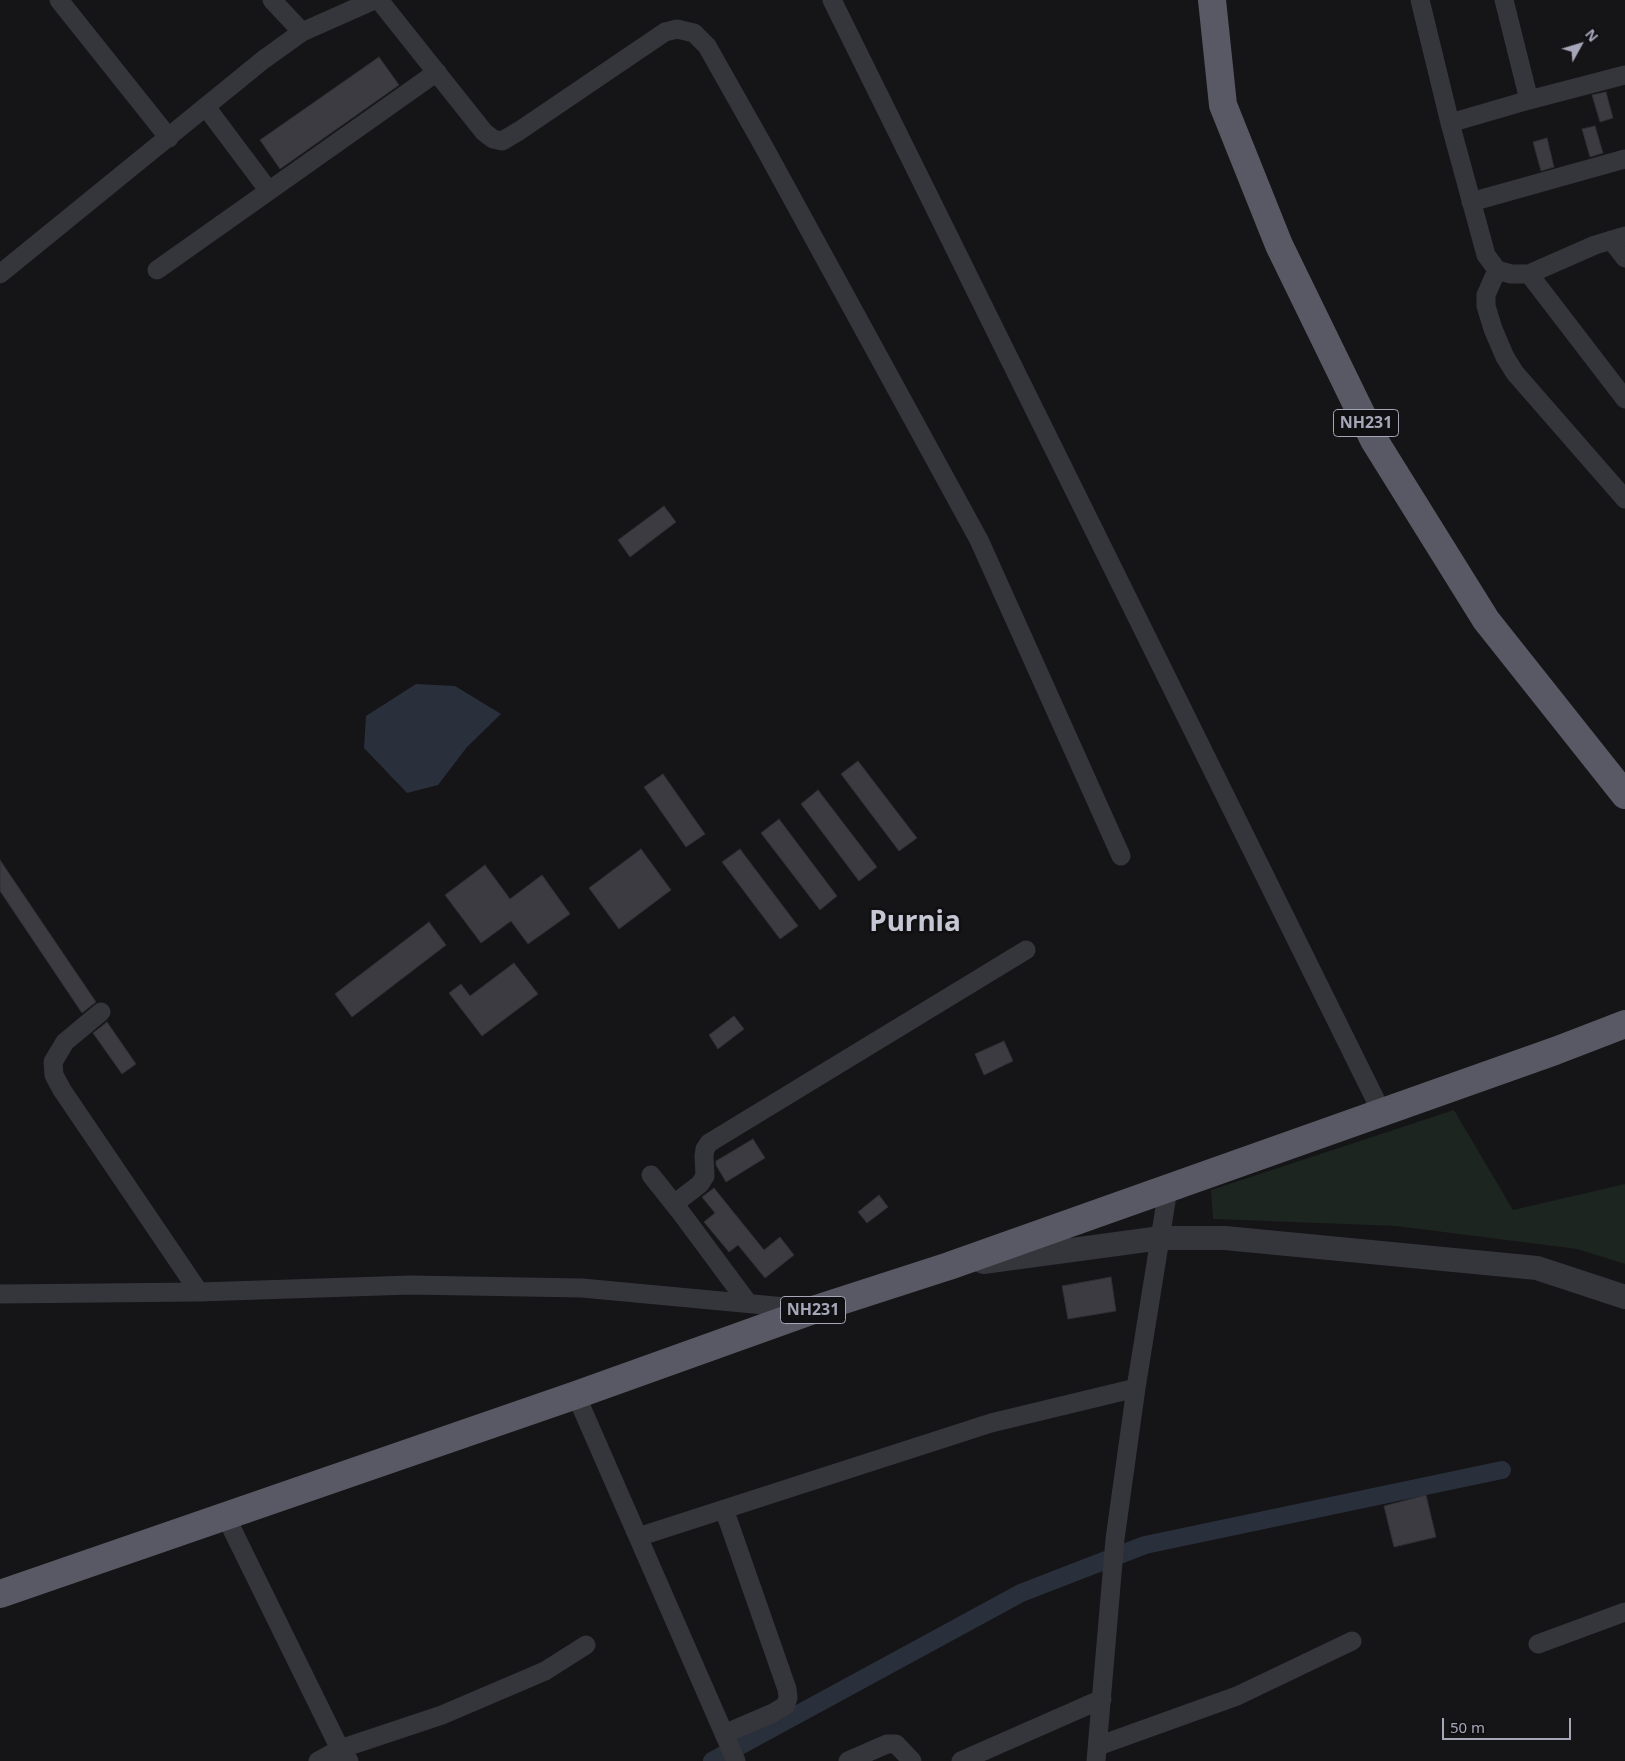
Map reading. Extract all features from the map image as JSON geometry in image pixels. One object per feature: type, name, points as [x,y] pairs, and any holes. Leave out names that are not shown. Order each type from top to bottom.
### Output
[{"type":"highway","name":"NH231","points":[[1212,0],[1223,105],[1279,245],[1374,440],[1486,620],[1625,795]]},
{"type":"highway","name":"NH231","points":[[0,1594],[576,1395],[816,1309],[949,1266],[1382,1113],[1625,1024]]},
{"type":"street","points":[[59,0],[169,138]]},
{"type":"street","points":[[272,0],[302,32]]},
{"type":"street","points":[[0,274],[263,60],[302,32],[374,0]]},
{"type":"street","points":[[379,0],[484,132],[494,139],[502,141],[665,32],[677,29],[694,33],[707,46],[879,354],[979,540],[1121,856]]},
{"type":"street","points":[[832,0],[1382,1113]]},
{"type":"street","points":[[1420,0],[1450,123],[1486,255],[1497,270],[1510,274],[1529,274],[1595,245],[1618,238],[1625,258]]},
{"type":"street","points":[[1504,0],[1529,100]]},
{"type":"street","points":[[157,270],[437,72]]},
{"type":"street","points":[[1450,123],[1625,75]]},
{"type":"street","points":[[206,108],[268,191]]},
{"type":"street","points":[[1471,202],[1625,159]]},
{"type":"street","points":[[1497,270],[1486,295],[1486,306],[1505,357],[1515,373],[1624,497]]},
{"type":"street","points":[[1529,274],[1625,399]]},
{"type":"street","points":[[674,1204],[700,1184],[705,1176],[704,1156],[705,1149],[709,1143],[1026,950]]},
{"type":"street","points":[[101,1012],[65,1042],[52,1062],[54,1075],[67,1098],[198,1292]]},
{"type":"street","points":[[651,1175],[748,1303]]},
{"type":"street","points":[[1168,1188],[1136,1388],[1115,1540],[1097,1754],[1237,1696],[1352,1641]]},
{"type":"street","points":[[949,1266],[1161,1238],[1225,1238],[1537,1268],[1625,1297]]},
{"type":"street","points":[[0,1294],[198,1292],[412,1285],[582,1288],[816,1309]]},
{"type":"street","points":[[638,1537],[991,1423],[1136,1388]]},
{"type":"street","points":[[576,1395],[736,1761]]},
{"type":"street","points":[[724,1509],[787,1689],[788,1697],[786,1705],[726,1738]]},
{"type":"street","points":[[225,1515],[344,1755]]},
{"type":"street","points":[[1538,1644],[1625,1612]]},
{"type":"street","points":[[318,1761],[344,1755],[442,1715],[545,1670],[586,1645]]},
{"type":"street","points":[[961,1761],[1102,1699]]},
{"type":"street","points":[[848,1761],[887,1744],[896,1744],[912,1761]]},
{"type":"shaded area","points":[[1454,1110],[1513,1210],[1625,1184],[1625,1264],[1577,1249],[1396,1226],[1213,1219],[1211,1190]]},
{"type":"water","points":[[416,684],[455,686],[501,714],[467,747],[438,785],[407,793],[364,748],[366,716]]},
{"type":"building","points":[[379,57],[399,85],[280,169],[260,140]]},
{"type":"building","points":[[1606,92],[1613,118],[1600,122],[1592,95]]},
{"type":"building","points":[[1595,126],[1603,153],[1590,157],[1582,129]]},
{"type":"building","points":[[1547,138],[1554,167],[1541,171],[1533,142]]},
{"type":"building","points":[[664,506],[676,522],[630,557],[618,540]]},
{"type":"building","points":[[858,761],[917,838],[899,851],[841,774]]},
{"type":"building","points":[[663,774],[705,834],[686,847],[644,787]]},
{"type":"building","points":[[818,790],[877,867],[859,881],[801,804]]},
{"type":"building","points":[[779,819],[837,896],[820,910],[761,833]]},
{"type":"building","points":[[641,849],[671,890],[619,929],[589,888]]},
{"type":"building","points":[[740,849],[798,926],[780,939],[722,862]]},
{"type":"building","points":[[0,860],[96,1002],[82,1013],[0,891]]},
{"type":"building","points":[[485,865],[510,899],[542,875],[570,914],[528,944],[511,921],[481,943],[445,895]]},
{"type":"building","points":[[429,922],[446,945],[352,1017],[335,994]]},
{"type":"building","points":[[514,963],[538,994],[482,1036],[449,993],[461,984],[470,996]]},
{"type":"building","points":[[734,1016],[744,1029],[718,1049],[709,1035]]},
{"type":"building","points":[[107,1022],[136,1064],[122,1074],[93,1033]]},
{"type":"building","points":[[1004,1041],[1013,1061],[984,1075],[975,1054]]},
{"type":"building","points":[[753,1139],[765,1158],[726,1182],[716,1165],[716,1161]]},
{"type":"building","points":[[714,1188],[764,1250],[780,1237],[794,1255],[765,1278],[738,1245],[729,1252],[704,1222],[715,1213],[702,1197]]},
{"type":"building","points":[[879,1195],[888,1207],[867,1223],[858,1212]]},
{"type":"building","points":[[1111,1277],[1116,1311],[1068,1319],[1062,1286]]},
{"type":"building","points":[[1426,1495],[1436,1537],[1394,1547],[1384,1506]]},
{"type":"waterway","points":[[712,1761],[1021,1593],[1145,1545],[1502,1470]]},
{"type":"district","name":"Purnia","points":[[915,923]]}]
